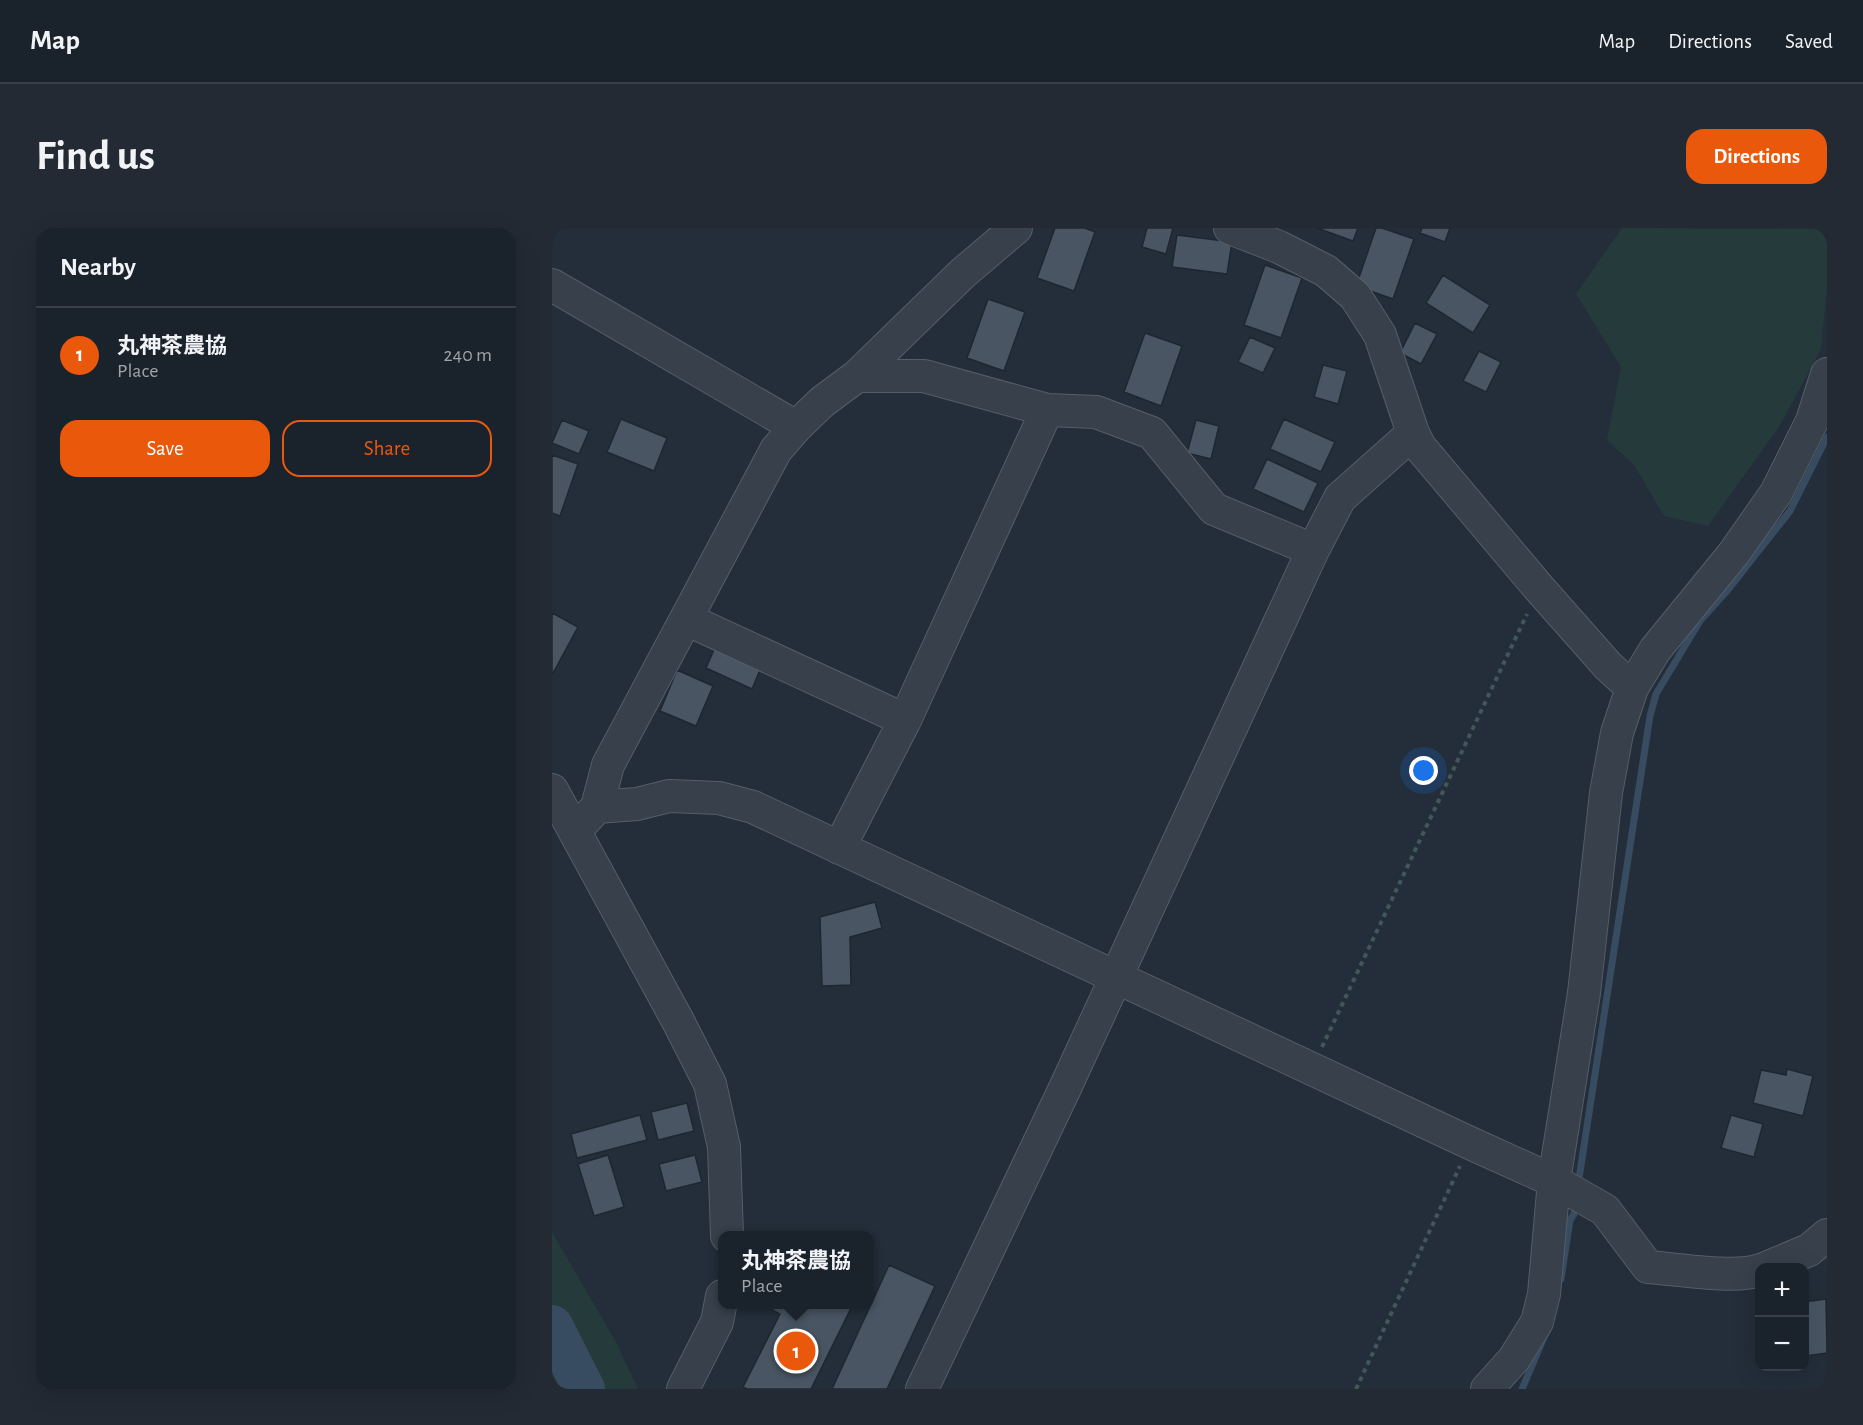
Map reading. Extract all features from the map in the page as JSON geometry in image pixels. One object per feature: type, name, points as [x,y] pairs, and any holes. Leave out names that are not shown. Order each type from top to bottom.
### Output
[{"type":"street","points":[[575,831],[597,807],[608,765],[776,450],[822,402],[857,376],[963,273],[1016,228]]},
{"type":"street","points":[[1230,228],[1280,248],[1326,271],[1355,297],[1380,336],[1413,433],[1420,447],[1539,588],[1608,666],[1632,688]]},
{"type":"street","points":[[552,285],[796,427]]},
{"type":"street","points":[[1487,1389],[1514,1359],[1537,1322],[1544,1294],[1554,1181],[1584,993],[1606,793],[1617,733],[1632,688],[1655,650],[1734,554],[1776,493],[1812,421],[1827,374]]},
{"type":"street","points":[[857,376],[924,376],[1047,410],[1096,412],[1152,433],[1214,509],[1313,550]]},
{"type":"street","points":[[839,848],[905,720],[1047,410]]},
{"type":"street","points":[[922,1389],[1117,977],[1313,550],[1340,498],[1413,433]]},
{"type":"street","points":[[686,619],[905,720]]},
{"type":"street","points":[[552,790],[710,1084],[724,1147],[727,1231]]},
{"type":"street","points":[[597,807],[637,804],[669,796],[719,798],[753,807],[1554,1181],[1605,1210],[1648,1267],[1719,1273],[1755,1272]]},
{"type":"street","points":[[1778,1263],[1809,1250],[1827,1234]]},
{"type":"street","points":[[690,1387],[717,1322],[720,1309]]},
{"type":"path","points":[[1312,1069],[1539,588]]},
{"type":"path","points":[[1356,1389],[1470,1143]]},
{"type":"green space","points":[[1622,228],[1827,229],[1827,287],[1821,349],[1779,427],[1708,526],[1664,516],[1634,465],[1607,440],[1621,367],[1576,294]]},
{"type":"green space","points":[[552,1232],[616,1342],[638,1389],[552,1389]]},
{"type":"building","points":[[1055,228],[1085,228],[1095,232],[1074,291],[1037,278]]},
{"type":"building","points":[[1147,228],[1173,228],[1166,254],[1142,247]]},
{"type":"building","points":[[1317,228],[1358,228],[1353,241]]},
{"type":"building","points":[[1376,228],[1414,239],[1393,299],[1356,286]]},
{"type":"building","points":[[1422,228],[1450,228],[1445,242],[1420,233]]},
{"type":"building","points":[[1177,235],[1232,242],[1227,274],[1172,267]]},
{"type":"building","points":[[1265,265],[1302,278],[1281,338],[1244,325]]},
{"type":"building","points":[[1443,275],[1490,305],[1473,333],[1426,303]]},
{"type":"building","points":[[988,299],[1025,312],[1004,371],[967,358]]},
{"type":"building","points":[[1415,323],[1437,334],[1421,364],[1400,353]]},
{"type":"building","points":[[1145,333],[1182,346],[1161,406],[1124,392]]},
{"type":"building","points":[[1250,337],[1275,348],[1263,373],[1238,362]]},
{"type":"building","points":[[1479,351],[1501,362],[1486,392],[1463,381]]},
{"type":"building","points":[[1323,365],[1347,371],[1338,404],[1314,397]]},
{"type":"building","points":[[621,419],[667,438],[654,471],[607,452]]},
{"type":"building","points":[[1284,419],[1335,442],[1321,472],[1270,449]]},
{"type":"building","points":[[562,420],[589,431],[579,454],[552,443]]},
{"type":"building","points":[[1196,420],[1219,426],[1211,459],[1187,453]]},
{"type":"building","points":[[552,455],[578,464],[560,516],[552,513]]},
{"type":"building","points":[[1267,459],[1318,483],[1304,512],[1253,489]]},
{"type":"building","points":[[552,613],[578,627],[552,675]]},
{"type":"building","points":[[716,645],[762,665],[752,689],[706,668]]},
{"type":"building","points":[[677,670],[713,686],[696,726],[660,711]]},
{"type":"building","points":[[875,902],[882,928],[850,937],[851,985],[822,986],[820,917]]},
{"type":"building","points":[[1787,1069],[1813,1076],[1803,1116],[1753,1103],[1761,1070],[1786,1075]]},
{"type":"building","points":[[687,1103],[694,1131],[658,1140],[651,1112]]},
{"type":"building","points":[[640,1115],[647,1140],[577,1158],[571,1134]]},
{"type":"building","points":[[1731,1115],[1763,1124],[1754,1157],[1721,1148]]},
{"type":"building","points":[[608,1155],[624,1207],[594,1216],[578,1164]]},
{"type":"building","points":[[695,1155],[702,1182],[666,1191],[659,1164]]},
{"type":"building","points":[[889,1265],[935,1286],[887,1389],[832,1389],[869,1309],[874,1309],[874,1298]]},
{"type":"building","points":[[1826,1299],[1827,1353],[1809,1356],[1809,1301]]},
{"type":"building","points":[[771,1309],[851,1309],[811,1389],[747,1389],[743,1387],[780,1314]]},
{"type":"waterway","points":[[1578,1185],[1650,716],[1656,694],[1700,621],[1727,591],[1790,511],[1827,437]]},
{"type":"waterway","points":[[1561,1279],[1570,1220],[1574,1214],[1576,1202]]},
{"type":"waterway","points":[[552,1326],[584,1389]]},
{"type":"waterway","points":[[1522,1389],[1545,1335]]},
{"type":"place","name":"丸神茶農協","points":[[796,1351]]}]
